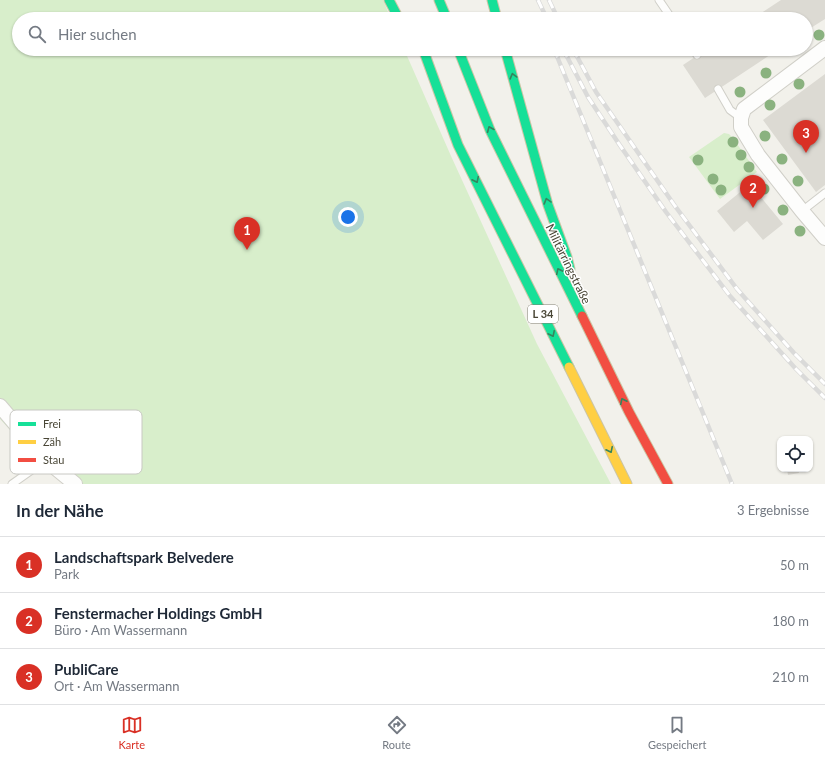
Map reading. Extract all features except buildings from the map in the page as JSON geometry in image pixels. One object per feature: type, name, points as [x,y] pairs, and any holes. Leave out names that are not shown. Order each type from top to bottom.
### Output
[{"type":"highway","points":[[390,0],[395,12]]},
{"type":"highway","points":[[439,0],[444,12]]},
{"type":"highway","points":[[492,0],[495,12]]},
{"type":"highway","name":"L 34","points":[[421,56],[458,145],[627,484]]},
{"type":"highway","name":"Militärringstraße","points":[[461,56],[490,130],[628,412],[668,484]]},
{"type":"highway","name":"L 34","points":[[507,56],[548,205],[567,257],[582,319]]},
{"type":"street","points":[[825,48],[744,109],[741,118],[741,127],[758,155],[825,238]]},
{"type":"street","points":[[0,406],[10,418]]},
{"type":"street","points":[[62,474],[74,484]]},
{"type":"lane","points":[[659,0],[667,12]]},
{"type":"lane","points":[[718,89],[730,110],[741,118]]},
{"type":"lane","points":[[802,211],[825,193]]},
{"type":"lane","points":[[12,484],[26,474]]},
{"type":"green space","points":[[0,0],[383,0],[388,12],[12,12],[12,56],[407,56],[537,344],[611,484],[66,484],[54,474],[142,474],[142,410],[10,410],[10,430],[0,419]]},
{"type":"green space","points":[[724,133],[729,134],[732,137],[757,172],[720,199],[689,157]]},
{"type":"railway","points":[[538,0],[544,12]]},
{"type":"railway","points":[[549,0],[555,12]]},
{"type":"railway","points":[[557,56],[732,484]]},
{"type":"railway","points":[[567,56],[588,97],[666,212],[730,296],[796,369],[825,398]]},
{"type":"railway","points":[[577,56],[596,92],[675,206],[737,289],[794,353],[825,384]]},
{"type":"traffic: fast","points":[[389,0],[395,12]]},
{"type":"traffic: fast","points":[[439,0],[444,12]]},
{"type":"traffic: fast","points":[[492,0],[495,12]]},
{"type":"traffic: fast","points":[[426,56],[458,145],[569,367]]},
{"type":"traffic: fast","points":[[461,56],[490,130],[582,316]]},
{"type":"traffic: fast","points":[[507,56],[548,205],[570,269]]},
{"type":"traffic: slow","points":[[569,367],[627,484]]},
{"type":"traffic: jam","points":[[582,316],[629,412],[668,484]]},
{"type":"place","name":"PubliCare","points":[[806,153]]},
{"type":"place","name":"Fenstermacher Holdings GmbH","points":[[753,208]]},
{"type":"place","name":"Landschaftspark Belvedere","points":[[247,250]]}]
